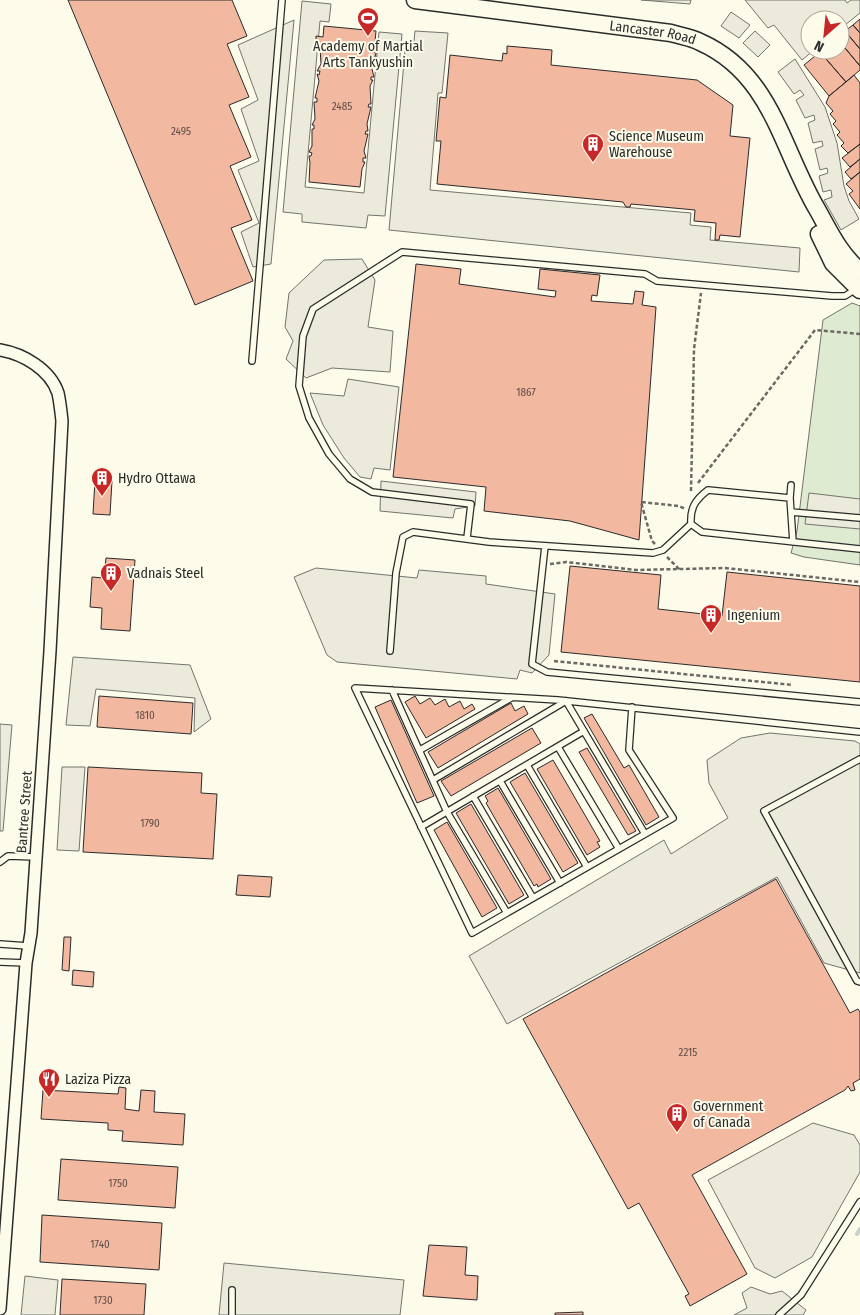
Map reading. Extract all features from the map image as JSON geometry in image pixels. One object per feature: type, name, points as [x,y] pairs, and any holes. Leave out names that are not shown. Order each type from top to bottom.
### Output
[{"type":"street","name":"Lancaster Road","points":[[415,0],[671,33],[699,41],[728,58],[751,79],[782,132],[807,194],[842,254],[860,271]]},
{"type":"street","name":"Lancaster Road","points":[[807,194],[811,216],[833,263],[859,288]]},
{"type":"street","name":"Bantree Street","points":[[0,350],[12,352],[39,367],[57,392],[62,421],[50,651],[36,857],[26,963],[0,1308]]},
{"type":"lane","points":[[252,361],[282,0]]},
{"type":"lane","points":[[467,538],[471,504],[372,492],[350,479],[329,454],[309,418],[299,386],[303,336],[313,309],[402,252],[645,274],[658,281],[832,296],[845,296],[859,288]]},
{"type":"lane","points":[[791,485],[793,542]]},
{"type":"lane","points":[[790,498],[708,490],[696,500],[690,512],[691,524],[702,532],[860,549]]},
{"type":"lane","points":[[791,512],[860,518]]},
{"type":"lane","points":[[390,651],[397,565],[403,537],[413,532],[489,542],[653,553],[663,550],[691,524]]},
{"type":"lane","points":[[545,546],[532,664],[547,672],[860,702]]},
{"type":"lane","points":[[632,707],[628,750],[674,818],[472,933],[355,688],[566,701],[632,707],[860,732]]},
{"type":"lane","points":[[392,690],[447,812],[507,913]]},
{"type":"lane","points":[[420,750],[512,697]]},
{"type":"lane","points":[[566,701],[645,834]]},
{"type":"lane","points":[[433,780],[566,701]]},
{"type":"lane","points":[[422,827],[584,731]]},
{"type":"lane","points":[[558,747],[619,849]]},
{"type":"lane","points":[[860,759],[764,811],[857,981],[860,982]]},
{"type":"lane","points":[[527,765],[587,867]]},
{"type":"lane","points":[[500,781],[560,883]]},
{"type":"lane","points":[[473,796],[534,898]]},
{"type":"lane","points":[[0,855],[36,857]]},
{"type":"lane","points":[[0,862],[8,856]]},
{"type":"lane","points":[[0,944],[28,946]]},
{"type":"lane","points":[[0,962],[26,963]]},
{"type":"lane","points":[[779,1315],[801,1295],[860,1202]]},
{"type":"lane","points":[[232,1290],[232,1315]]},
{"type":"path","points":[[691,491],[694,350],[702,284]]},
{"type":"path","points":[[698,483],[815,330],[860,334]]},
{"type":"path","points":[[652,541],[641,502],[679,506],[690,512]]},
{"type":"path","points":[[543,565],[566,562],[636,570],[725,568],[860,582]]},
{"type":"path","points":[[554,660],[801,686]]},
{"type":"green space","points":[[852,303],[860,306],[860,565],[804,557],[791,553],[797,531],[823,320]]},
{"type":"shaded area","points":[[641,0],[691,0],[690,4]]},
{"type":"shaded area","points":[[745,0],[845,0],[847,3],[851,0],[860,0],[860,13],[850,21],[850,10],[800,10],[800,58],[774,25],[768,28]]},
{"type":"shaded area","points":[[302,1],[331,4],[329,22],[320,21],[305,187],[364,193],[379,32],[402,34],[385,216],[368,215],[366,228],[302,222],[302,214],[283,212]]},
{"type":"shaded area","points":[[731,12],[750,25],[739,38],[721,26]]},
{"type":"shaded area","points":[[294,20],[271,264],[253,267],[241,232],[259,223],[238,170],[259,161],[241,109],[258,100],[238,45]]},
{"type":"shaded area","points":[[415,31],[448,33],[442,93],[438,93],[430,190],[691,213],[690,225],[711,227],[710,240],[800,248],[799,272],[389,230],[405,51],[413,51]]},
{"type":"shaded area","points":[[755,31],[770,45],[758,57],[743,43]]},
{"type":"shaded area","points":[[795,59],[825,107],[837,143],[844,186],[849,201],[859,219],[841,230],[824,200],[832,197],[831,190],[823,192],[819,176],[828,173],[827,168],[820,170],[815,149],[823,146],[822,141],[813,143],[808,123],[815,120],[814,115],[805,118],[796,100],[804,95],[800,90],[794,94],[778,72]]},
{"type":"shaded area","points":[[362,259],[375,280],[368,327],[393,331],[390,372],[332,368],[306,378],[286,359],[293,341],[285,327],[289,293],[324,260]]},
{"type":"shaded area","points":[[348,379],[399,387],[390,470],[374,468],[371,479],[360,477],[344,458],[323,425],[310,393],[344,396]]},
{"type":"shaded area","points":[[381,481],[476,492],[475,506],[455,509],[453,518],[380,511]]},
{"type":"shaded area","points":[[809,493],[860,499],[860,529],[805,524]]},
{"type":"shaded area","points":[[316,568],[417,578],[419,570],[486,576],[486,584],[555,594],[549,655],[532,673],[520,670],[517,679],[337,662],[327,655],[294,577]]},
{"type":"shaded area","points":[[73,657],[190,665],[211,719],[194,732],[195,698],[96,689],[90,726],[66,725]]},
{"type":"shaded area","points":[[0,724],[12,725],[3,831],[0,831]]},
{"type":"shaded area","points":[[770,733],[855,741],[860,744],[860,973],[824,963],[777,877],[507,1024],[469,956],[664,840],[671,854],[728,818],[709,783],[707,760],[741,738]]},
{"type":"shaded area","points":[[62,767],[85,767],[79,851],[57,850]]},
{"type":"shaded area","points":[[813,1123],[854,1135],[860,1145],[860,1172],[812,1257],[775,1278],[755,1268],[708,1180]]},
{"type":"shaded area","points":[[224,1263],[404,1280],[400,1315],[219,1315]]},
{"type":"shaded area","points":[[25,1276],[58,1280],[55,1315],[21,1315]]},
{"type":"shaded area","points":[[751,1287],[770,1294],[782,1291],[806,1310],[803,1315],[734,1315],[747,1308],[742,1293]]},
{"type":"building","points":[[68,0],[232,0],[247,36],[227,44],[249,97],[229,105],[251,157],[230,166],[252,220],[231,228],[253,281],[195,305]]},
{"type":"building","points":[[860,19],[860,33],[853,25]]},
{"type":"building","points":[[853,25],[860,33],[860,49],[850,37],[850,27]]},
{"type":"building","points":[[324,26],[376,31],[374,52],[376,53],[372,69],[374,77],[371,77],[371,80],[373,80],[370,86],[371,104],[368,107],[371,107],[367,124],[368,131],[365,134],[368,134],[364,151],[366,158],[363,158],[363,162],[365,162],[362,169],[360,187],[309,182],[309,156],[312,153],[309,152],[312,146],[312,129],[314,129],[314,125],[312,125],[315,119],[314,102],[317,102],[317,98],[315,98],[319,81],[317,74],[319,75],[320,71],[317,71],[321,64],[320,47],[322,45],[316,44],[316,36],[323,37]]},
{"type":"building","points":[[850,37],[860,49],[860,66],[850,54]]},
{"type":"building","name":"Science Museum Warehouse","points":[[507,46],[552,50],[551,65],[697,80],[733,105],[730,136],[750,138],[740,237],[720,235],[719,240],[715,240],[716,223],[694,221],[695,210],[631,204],[630,207],[626,207],[623,202],[437,184],[441,141],[436,141],[440,97],[446,98],[450,55],[502,61],[503,53],[507,54]]},
{"type":"building","points":[[850,54],[860,66],[860,70],[846,82],[827,60],[850,60]]},
{"type":"building","points":[[810,60],[827,60],[846,82],[829,96],[804,65]]},
{"type":"building","points":[[854,75],[860,83],[860,144],[848,153],[841,146],[844,143],[837,135],[840,132],[833,124],[836,121],[830,114],[833,111],[826,103],[829,96]]},
{"type":"building","points":[[860,144],[860,159],[850,167],[842,158]]},
{"type":"building","points":[[860,159],[860,172],[851,179],[845,172]]},
{"type":"building","points":[[860,172],[860,209],[849,194],[853,191],[846,184]]},
{"type":"building","points":[[416,264],[461,269],[459,284],[555,297],[556,291],[538,289],[540,269],[600,275],[597,296],[592,295],[591,301],[633,304],[635,291],[644,292],[642,305],[656,307],[639,540],[570,521],[484,511],[486,487],[393,477]]},
{"type":"building","name":"Hydro Ottawa","points":[[95,480],[112,481],[110,515],[93,514]]},
{"type":"building","name":"Vadnais Steel","points":[[106,558],[135,560],[130,631],[101,629],[102,608],[90,607],[92,577],[104,578]]},
{"type":"building","name":"Ingenium","points":[[570,566],[661,575],[658,609],[722,616],[727,572],[860,586],[860,682],[561,652]]},
{"type":"building","points":[[99,696],[193,703],[191,734],[97,727]]},
{"type":"building","points":[[415,696],[420,704],[430,698],[435,705],[445,699],[449,707],[460,701],[464,709],[472,704],[475,709],[426,738],[405,702]]},
{"type":"building","points":[[391,700],[434,796],[417,803],[375,707]]},
{"type":"building","points":[[511,703],[515,711],[524,706],[528,714],[438,768],[428,752]]},
{"type":"building","points":[[592,714],[624,768],[629,765],[659,817],[646,825],[584,718]]},
{"type":"building","points":[[532,728],[541,743],[451,796],[441,781]]},
{"type":"building","points":[[587,748],[636,831],[628,835],[579,752]]},
{"type":"building","points":[[553,760],[600,841],[597,842],[600,847],[587,855],[537,769]]},
{"type":"building","points":[[88,767],[202,773],[201,793],[217,794],[213,859],[83,852]]},
{"type":"building","points":[[525,773],[578,863],[563,872],[510,782]]},
{"type":"building","points":[[498,788],[551,879],[538,887],[537,884],[534,886],[486,803],[488,801],[485,796]]},
{"type":"building","points":[[471,804],[524,895],[509,904],[456,813]]},
{"type":"building","points":[[447,822],[497,908],[482,917],[434,830]]},
{"type":"building","points":[[238,875],[272,877],[270,897],[236,895]]},
{"type":"building","name":"Government of Canada","points":[[776,879],[850,1013],[858,1009],[860,1012],[860,1079],[853,1083],[855,1090],[851,1091],[848,1086],[845,1090],[692,1175],[747,1274],[690,1306],[685,1296],[689,1294],[639,1203],[628,1209],[523,1019]]},
{"type":"building","points":[[64,937],[71,937],[69,971],[62,970]]},
{"type":"building","points":[[73,970],[94,972],[93,987],[72,985]]},
{"type":"building","points":[[119,1087],[126,1088],[125,1109],[139,1111],[141,1090],[155,1091],[154,1112],[185,1114],[183,1145],[122,1141],[123,1131],[108,1130],[108,1123],[41,1119],[43,1090],[118,1094]]},
{"type":"building","points":[[61,1159],[178,1167],[175,1208],[58,1200]]},
{"type":"building","points":[[42,1215],[162,1223],[159,1270],[40,1262]]},
{"type":"building","points":[[429,1245],[467,1247],[465,1275],[478,1276],[477,1300],[423,1296]]},
{"type":"building","points":[[62,1279],[146,1284],[144,1315],[60,1315]]},
{"type":"building","points":[[583,1312],[583,1315],[555,1315],[555,1313]]},
{"type":"waterway","points":[[857,1234],[860,1229]]},
{"type":"place","name":"Academy of Martial Arts Tankyushin","points":[[368,37]]},
{"type":"place","name":"Science Museum Warehouse","points":[[593,163]]},
{"type":"place","name":"Hydro Ottawa","points":[[102,497]]},
{"type":"place","name":"Vadnais Steel","points":[[111,592]]},
{"type":"place","name":"Ingenium","points":[[711,634]]},
{"type":"place","name":"Laziza Pizza","points":[[49,1098]]},
{"type":"place","name":"Government of Canada","points":[[677,1133]]}]
